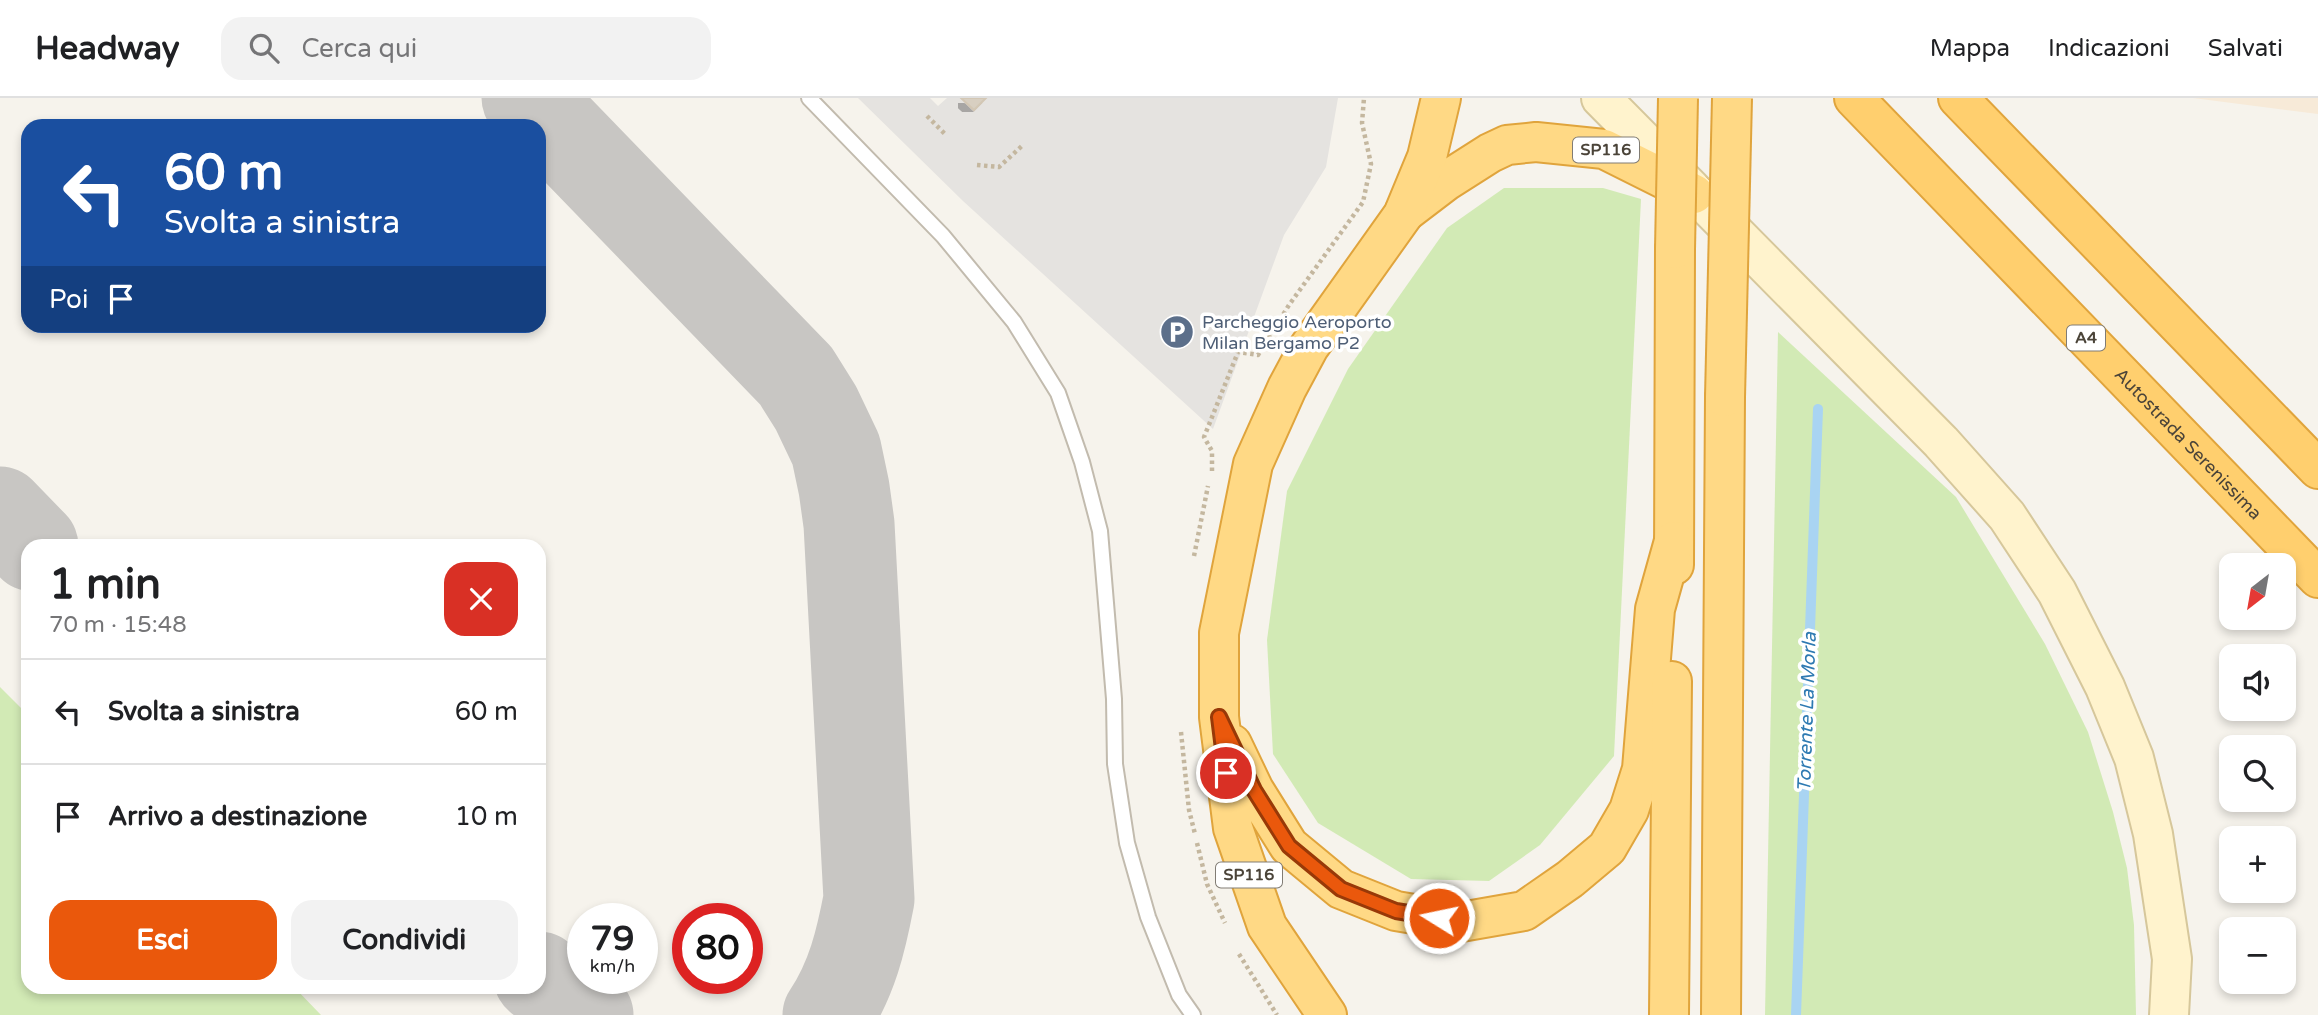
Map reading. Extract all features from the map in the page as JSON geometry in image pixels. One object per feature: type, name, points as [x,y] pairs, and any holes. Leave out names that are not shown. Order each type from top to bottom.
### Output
[{"type":"highway","name":"SP116","points":[[1327,1015],[1268,926],[1233,828],[1219,717],[1219,633],[1253,464],[1287,388],[1309,347],[1403,215],[1427,158],[1441,98]]},
{"type":"highway","points":[[1669,1015],[1673,363],[1678,98]]},
{"type":"highway","points":[[1724,1007],[1725,397],[1732,98]]},
{"type":"highway","name":"Autostrada Serenissima","points":[[1854,98],[2318,578]]},
{"type":"highway","points":[[1958,98],[2318,469]]},
{"type":"highway","name":"SP116","points":[[1403,215],[1446,181],[1490,153],[1507,145],[1528,142],[1604,149],[1694,194]]},
{"type":"highway","points":[[1219,717],[1254,790],[1289,846],[1341,889],[1396,911],[1461,922],[1524,911],[1570,879],[1606,848],[1629,810],[1642,769],[1655,609],[1674,541]]},
{"type":"main road","name":"SP116","points":[[1601,98],[1941,442],[2007,516],[2057,592],[2105,687],[2134,758],[2153,834],[2172,959],[2169,1015]]},
{"type":"lane","points":[[809,98],[943,236],[1014,322],[1058,393],[1082,462],[1100,531],[1114,699],[1115,764],[1127,843],[1148,917],[1179,995],[1193,1015]]},
{"type":"path","points":[[1213,466],[1212,451],[1204,437],[1238,352],[1258,355],[1289,305],[1363,202],[1371,164],[1363,123],[1364,98]]},
{"type":"path","points":[[927,116],[946,134]]},
{"type":"path","points":[[976,165],[999,167],[1023,145]]},
{"type":"shaded area","name":"Parcheggio Aeroporto Milan Bergamo P2","points":[[858,98],[930,98],[938,106],[947,98],[961,98],[974,110],[986,98],[1338,98],[1326,167],[1284,235],[1213,429],[963,201]]},
{"type":"shaded area","points":[[2193,98],[2318,98],[2318,114]]},
{"type":"green space","points":[[1504,188],[1603,188],[1641,199],[1614,756],[1540,845],[1489,881],[1411,879],[1318,823],[1273,754],[1267,640],[1287,491],[1348,369],[1447,228]]},
{"type":"green space","points":[[1778,332],[1956,497],[2045,644],[2088,732],[2127,868],[2134,925],[2136,1015],[1765,1015]]},
{"type":"green space","points":[[0,687],[21,708],[21,994],[301,994],[321,1015],[0,1015]]},
{"type":"building","points":[[961,98],[986,98],[974,110]]},
{"type":"waterway","name":"Torrente La Morla","points":[[1796,1015],[1818,409]]},
{"type":"taxiway","points":[[527,98],[796,376],[816,408],[836,450],[849,524],[869,899],[854,959],[843,988],[828,1015]]},
{"type":"taxiway","points":[[0,512],[26,539]]},
{"type":"taxiway","points":[[546,982],[588,1015]]},
{"type":"place","name":"Parcheggio Aeroporto Milan Bergamo P2","points":[[1177,332]]},
{"type":"route","points":[[1226,773],[1219,717],[1254,790],[1289,846],[1341,889],[1396,911],[1439,918]]}]
